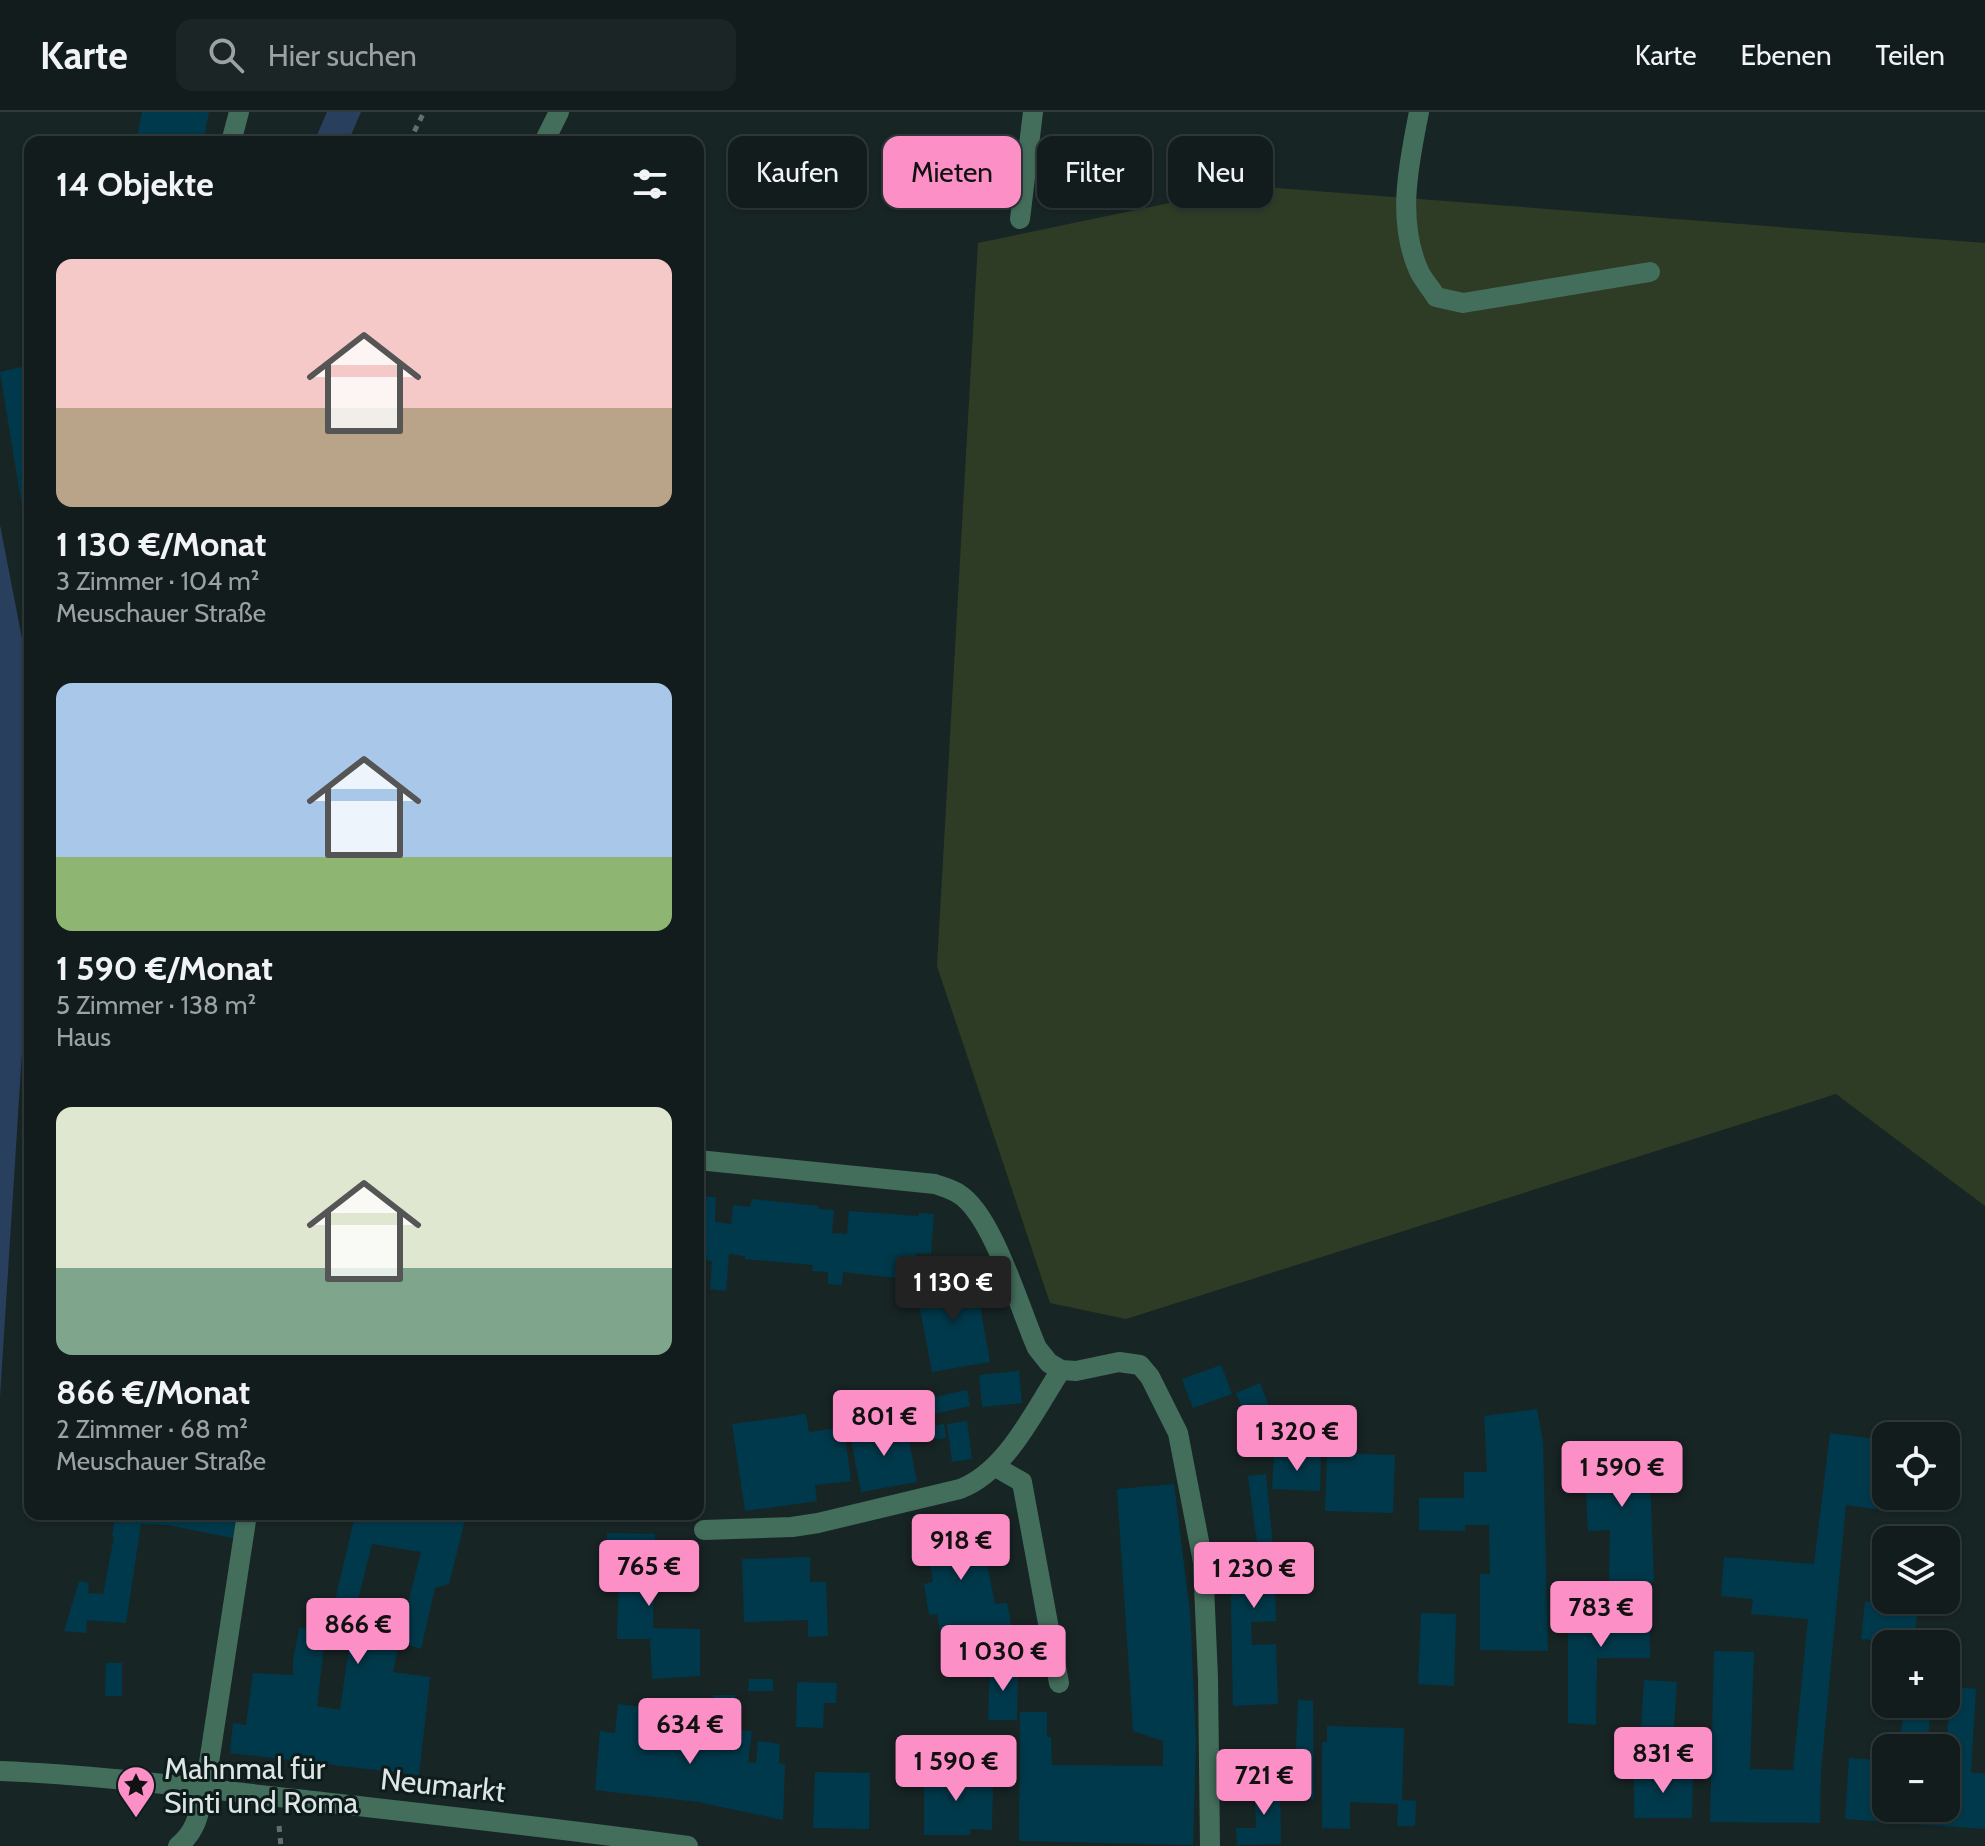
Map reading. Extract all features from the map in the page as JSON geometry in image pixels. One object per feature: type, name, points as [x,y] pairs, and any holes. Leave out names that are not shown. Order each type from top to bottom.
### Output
[{"type":"street","points":[[233,136],[239,112]]},
{"type":"street","points":[[547,136],[559,112]]},
{"type":"street","points":[[1020,219],[1033,112]]},
{"type":"street","points":[[1419,112],[1406,176],[1408,227],[1419,270],[1436,297],[1463,303],[1650,272]]},
{"type":"street","points":[[704,1161],[935,1184],[959,1194],[974,1208],[988,1232],[1037,1348],[1049,1363],[1061,1370],[1076,1371],[1119,1362],[1140,1365],[1150,1377],[1178,1433],[1203,1562],[1210,1846]]},
{"type":"street","points":[[704,1530],[818,1523],[960,1489],[977,1482],[996,1467],[1061,1370]]},
{"type":"street","points":[[996,1467],[1022,1482],[1059,1683]]},
{"type":"street","points":[[178,1846],[196,1825],[205,1789],[246,1520]]},
{"type":"street","name":"Neumarkt","points":[[0,1771],[205,1789],[568,1829],[688,1846]]},
{"type":"path","points":[[412,136],[424,112]]},
{"type":"green space","points":[[1273,188],[1985,243],[1985,1206],[1836,1094],[1126,1319],[1050,1303],[937,966],[978,243],[1168,203],[1168,208],[1273,208]]},
{"type":"water","points":[[327,112],[361,112],[351,136],[317,136]]},
{"type":"water","points":[[0,525],[24,649],[24,1036],[0,1397]]},
{"type":"building","points":[[142,112],[209,112],[204,136],[137,136]]},
{"type":"building","points":[[24,366],[24,519],[0,372]]},
{"type":"building","points":[[704,1196],[716,1197],[715,1222],[731,1224],[733,1205],[750,1207],[752,1199],[834,1210],[832,1233],[847,1234],[849,1211],[919,1216],[919,1213],[934,1214],[931,1254],[916,1253],[914,1280],[843,1272],[842,1285],[828,1284],[828,1272],[812,1271],[813,1265],[745,1259],[745,1256],[729,1254],[726,1291],[710,1289],[712,1261],[704,1260]]},
{"type":"building","points":[[966,1272],[970,1289],[977,1289],[990,1362],[932,1372],[918,1299],[927,1298],[923,1281]]},
{"type":"building","points":[[1221,1365],[1232,1394],[1193,1408],[1182,1379]]},
{"type":"building","points":[[1019,1371],[1022,1403],[982,1407],[979,1375]]},
{"type":"building","points":[[1260,1383],[1272,1414],[1249,1424],[1236,1393]]},
{"type":"building","points":[[967,1390],[970,1406],[924,1416],[920,1400]]},
{"type":"building","points":[[1537,1409],[1543,1442],[1548,1651],[1480,1650],[1480,1574],[1490,1574],[1489,1525],[1465,1525],[1465,1531],[1419,1530],[1419,1498],[1464,1498],[1464,1472],[1487,1472],[1484,1416]]},
{"type":"building","points":[[806,1414],[809,1432],[844,1427],[851,1481],[815,1485],[817,1501],[745,1511],[732,1424]]},
{"type":"building","points":[[967,1421],[972,1459],[952,1462],[947,1424]]},
{"type":"building","points":[[906,1424],[917,1482],[861,1492],[850,1434]]},
{"type":"building","points":[[944,1424],[946,1438],[929,1440],[927,1427]]},
{"type":"building","points":[[1830,1433],[1872,1438],[1872,1508],[1846,1505],[1821,1771],[1820,1823],[1710,1822],[1714,1651],[1754,1652],[1750,1769],[1793,1770],[1808,1619],[1751,1614],[1753,1599],[1721,1596],[1724,1557],[1814,1564]]},
{"type":"building","points":[[1649,1446],[1654,1582],[1609,1582],[1610,1530],[1588,1531],[1584,1449]]},
{"type":"building","points":[[1327,1453],[1395,1455],[1393,1513],[1325,1511]]},
{"type":"building","points":[[1274,1455],[1321,1457],[1320,1491],[1272,1489]]},
{"type":"building","points":[[1266,1474],[1276,1621],[1251,1622],[1252,1645],[1276,1644],[1278,1704],[1233,1706],[1230,1559],[1259,1558],[1248,1476]]},
{"type":"building","points":[[1174,1484],[1190,1612],[1196,1741],[1193,1845],[1019,1841],[1020,1712],[1047,1712],[1052,1765],[1163,1766],[1163,1741],[1133,1731],[1117,1489]]},
{"type":"building","points":[[960,1513],[963,1533],[973,1531],[977,1549],[984,1548],[995,1604],[1007,1603],[1015,1644],[992,1648],[988,1628],[941,1636],[937,1614],[929,1615],[924,1584],[933,1582],[929,1559],[934,1558],[931,1543],[917,1546],[913,1522]]},
{"type":"building","points":[[115,1520],[238,1520],[237,1539],[168,1525],[141,1524],[126,1623],[87,1620],[86,1633],[64,1631],[79,1581],[89,1583],[88,1593],[103,1594]]},
{"type":"building","points":[[354,1520],[465,1520],[449,1584],[435,1588],[421,1649],[399,1642],[393,1672],[430,1677],[419,1775],[230,1753],[233,1723],[246,1725],[253,1673],[293,1675],[299,1628],[326,1630],[317,1706],[340,1710],[353,1620],[331,1617]],"holes":[[[372,1544],[421,1552],[402,1627],[353,1620]]]},
{"type":"building","points":[[607,1533],[655,1534],[653,1628],[700,1629],[700,1676],[652,1679],[650,1639],[617,1639],[619,1571],[606,1571]]},
{"type":"building","points":[[810,1557],[810,1582],[826,1582],[828,1636],[808,1637],[808,1620],[744,1622],[742,1559]]},
{"type":"building","points":[[1865,1601],[1872,1602],[1872,1614],[1917,1614],[1915,1630],[1872,1630],[1872,1640],[1861,1639]]},
{"type":"building","points":[[1568,1604],[1650,1604],[1650,1658],[1597,1658],[1596,1725],[1568,1723]]},
{"type":"building","points":[[1421,1613],[1456,1614],[1454,1686],[1418,1684]]},
{"type":"building","points":[[106,1663],[122,1663],[122,1696],[105,1696]]},
{"type":"building","points":[[990,1665],[1018,1666],[1017,1720],[988,1720]]},
{"type":"building","points":[[749,1679],[773,1679],[773,1691],[748,1691]]},
{"type":"building","points":[[1644,1680],[1677,1682],[1674,1729],[1641,1727]]},
{"type":"building","points":[[797,1682],[837,1683],[836,1703],[824,1703],[823,1728],[796,1727]]},
{"type":"building","points":[[1960,1688],[1976,1689],[1971,1772],[1985,1774],[1985,1829],[1887,1822],[1960,1822],[1960,1734],[1947,1734],[1948,1718],[1960,1718]]},
{"type":"building","points":[[713,1695],[735,1695],[735,1717],[713,1713]]},
{"type":"building","points":[[1298,1700],[1313,1701],[1314,1799],[1294,1799]]},
{"type":"building","points":[[618,1704],[643,1707],[654,1718],[656,1737],[702,1741],[703,1728],[752,1731],[748,1762],[756,1763],[758,1741],[780,1744],[779,1763],[785,1765],[783,1820],[698,1802],[595,1790],[600,1731],[615,1733]]},
{"type":"building","points":[[1903,1718],[1930,1718],[1928,1734],[1901,1734]]},
{"type":"building","points":[[1327,1726],[1404,1728],[1402,1800],[1416,1801],[1415,1826],[1397,1826],[1398,1804],[1350,1802],[1350,1829],[1322,1828],[1322,1742],[1327,1742]]},
{"type":"building","points":[[1849,1758],[1872,1760],[1872,1821],[1845,1819]]},
{"type":"building","points":[[924,1770],[970,1770],[970,1784],[993,1783],[992,1830],[970,1829],[970,1835],[924,1835]]},
{"type":"building","points":[[815,1772],[870,1773],[869,1829],[813,1828]]},
{"type":"building","points":[[1634,1772],[1693,1772],[1692,1818],[1634,1818]]},
{"type":"building","points":[[1254,1783],[1280,1783],[1281,1844],[1237,1845],[1236,1828],[1256,1828]]},
{"type":"place","name":"Mahnmal für Sinti und Roma","points":[[136,1819]]}]
